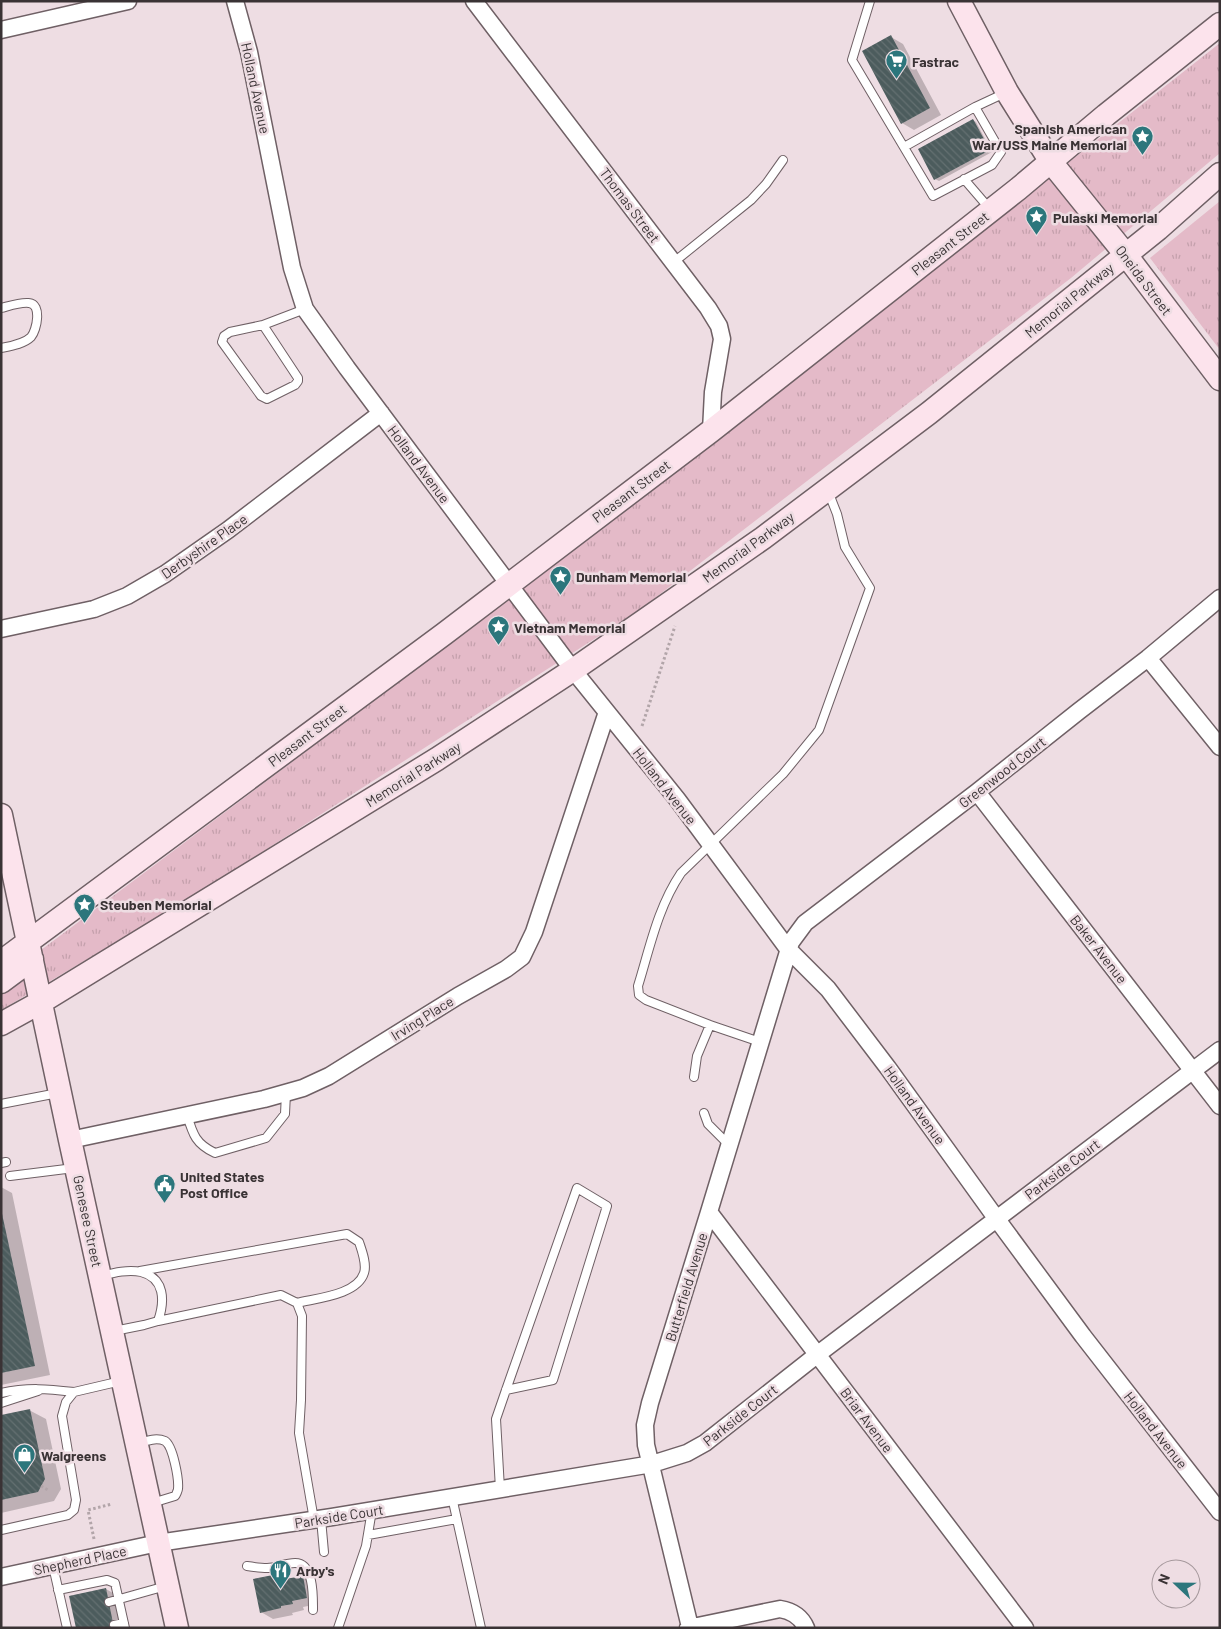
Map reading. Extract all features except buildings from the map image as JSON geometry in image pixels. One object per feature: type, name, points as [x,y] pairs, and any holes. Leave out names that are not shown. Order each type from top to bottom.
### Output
[{"type":"street","points":[[1,30],[128,1]]},
{"type":"street","name":"Holland Avenue","points":[[235,1],[249,52],[292,268],[305,309],[573,670],[676,799],[788,950],[828,989],[888,1068],[1083,1336],[1220,1512]]},
{"type":"street","name":"Thomas Street","points":[[474,1],[674,262],[719,326],[722,339],[713,392],[711,431]]},
{"type":"street","name":"Oneida Street","points":[[959,1],[1007,92],[1052,162],[1126,255],[1220,379]]},
{"type":"street","name":"Pleasant Street","points":[[30,951],[309,733],[444,634],[711,431],[991,211],[1106,115],[1220,24]]},
{"type":"street","name":"Memorial Parkway","points":[[1,1024],[41,1002],[437,760],[573,670],[763,538],[929,413],[1158,229],[1220,174]]},
{"type":"street","name":"Derbyshire Place","points":[[1,628],[94,609],[127,596],[158,579],[228,530],[381,413]]},
{"type":"street","name":"Greenwood Court","points":[[788,950],[791,942],[805,923],[977,792],[1148,658],[1220,598]]},
{"type":"street","points":[[1148,658],[1220,747]]},
{"type":"street","name":"Irving Place","points":[[70,1140],[303,1088],[329,1076],[458,996],[506,969],[522,957],[534,932],[607,712]]},
{"type":"street","name":"Baker Avenue","points":[[977,792],[1220,1106]]},
{"type":"street","name":"Genesee Street","points":[[1,815],[4,845],[30,951],[177,1628]]},
{"type":"street","name":"Butterfield Avenue","points":[[689,1628],[646,1445],[645,1425],[788,950]]},
{"type":"street","points":[[1,962],[30,951]]},
{"type":"street","points":[[1,982],[30,951]]},
{"type":"street","name":"Parkside Court","points":[[158,1543],[652,1464],[687,1453],[705,1443],[996,1218],[1220,1050]]},
{"type":"street","name":"Briar Avenue","points":[[709,1212],[1025,1628]]},
{"type":"street","name":"Shepherd Place","points":[[1,1577],[158,1543]]},
{"type":"street","points":[[689,1628],[780,1609],[797,1615],[804,1622],[806,1628]]},
{"type":"lane","points":[[870,1],[852,60],[932,196],[992,165],[1000,152],[975,107]]},
{"type":"lane","points":[[904,147],[975,107],[1007,92]]},
{"type":"lane","points":[[674,262],[751,200],[766,184],[783,160]]},
{"type":"lane","points":[[964,179],[991,211]]},
{"type":"lane","points":[[1,308],[27,302],[36,309],[37,319],[36,330],[30,338],[1,348]]},
{"type":"lane","points":[[263,325],[298,378],[295,385],[267,399],[261,396],[222,342],[224,336],[230,332],[263,325],[305,309]]},
{"type":"lane","points":[[760,1042],[710,1026],[646,1000],[639,995],[638,986],[659,916],[673,884],[681,873],[783,774],[818,730],[870,588],[845,547],[837,514],[828,489]]},
{"type":"lane","points":[[694,1077],[697,1056],[710,1026]]},
{"type":"lane","points":[[1,1104],[60,1092]]},
{"type":"lane","points":[[187,1115],[192,1132],[202,1147],[215,1153],[266,1138],[285,1114],[286,1093]]},
{"type":"lane","points":[[704,1113],[708,1124],[729,1145]]},
{"type":"lane","points":[[10,1176],[76,1168]]},
{"type":"lane","points":[[500,1489],[496,1418],[576,1188],[608,1206],[553,1380],[506,1390]]},
{"type":"lane","points":[[100,1276],[116,1272],[140,1271],[347,1234],[359,1242],[364,1258],[364,1273],[355,1286],[342,1292],[297,1303]]},
{"type":"lane","points":[[140,1271],[159,1283],[164,1298],[158,1321]]},
{"type":"lane","points":[[112,1332],[282,1295],[297,1303],[302,1316],[299,1433],[324,1552]]},
{"type":"lane","points":[[1,1393],[21,1389],[74,1392],[122,1381]]},
{"type":"lane","points":[[1,1403],[44,1389]]},
{"type":"lane","points":[[1,1530],[68,1515],[74,1510],[76,1500],[62,1416],[66,1402],[74,1392]]},
{"type":"lane","points":[[136,1444],[157,1439],[165,1441],[170,1446],[175,1463],[178,1489],[175,1496],[150,1503]]},
{"type":"lane","points":[[452,1497],[481,1628]]},
{"type":"lane","points":[[338,1628],[366,1546],[372,1510]]},
{"type":"lane","points":[[368,1535],[457,1519]]},
{"type":"lane","points":[[247,1566],[268,1568],[296,1563],[304,1565],[308,1571],[313,1593],[313,1610]]},
{"type":"lane","points":[[53,1566],[67,1628]]},
{"type":"lane","points":[[58,1590],[107,1580],[115,1583],[125,1625],[114,1625]]},
{"type":"lane","points":[[109,1602],[168,1585]]},
{"type":"lane","points":[[64,1614],[72,1611]]},
{"type":"path","points":[[642,726],[675,626]]},
{"type":"path","points":[[42,1486],[48,1490]]},
{"type":"path","points":[[94,1538],[88,1510],[112,1504]]},
{"type":"green space","points":[[1220,43],[1220,153],[1071,278],[638,611],[181,904],[1,1010],[1,980],[653,490]]},
{"type":"green space","points":[[1220,201],[1220,350],[1150,258]]},
{"type":"place","name":"Fastrac","points":[[896,80]]},
{"type":"place","name":"Spanish American War/USS Maine Memorial","points":[[1143,155]]},
{"type":"place","name":"Pulaski Memorial","points":[[1037,236]]},
{"type":"place","name":"Dunham Memorial","points":[[560,595]]},
{"type":"place","name":"Vietnam Memorial","points":[[498,646]]},
{"type":"place","name":"Steuben Memorial","points":[[84,923]]},
{"type":"place","name":"United States Post Office","points":[[164,1203]]},
{"type":"place","name":"Walgreens","points":[[25,1474]]},
{"type":"place","name":"Arby's","points":[[280,1589]]}]
